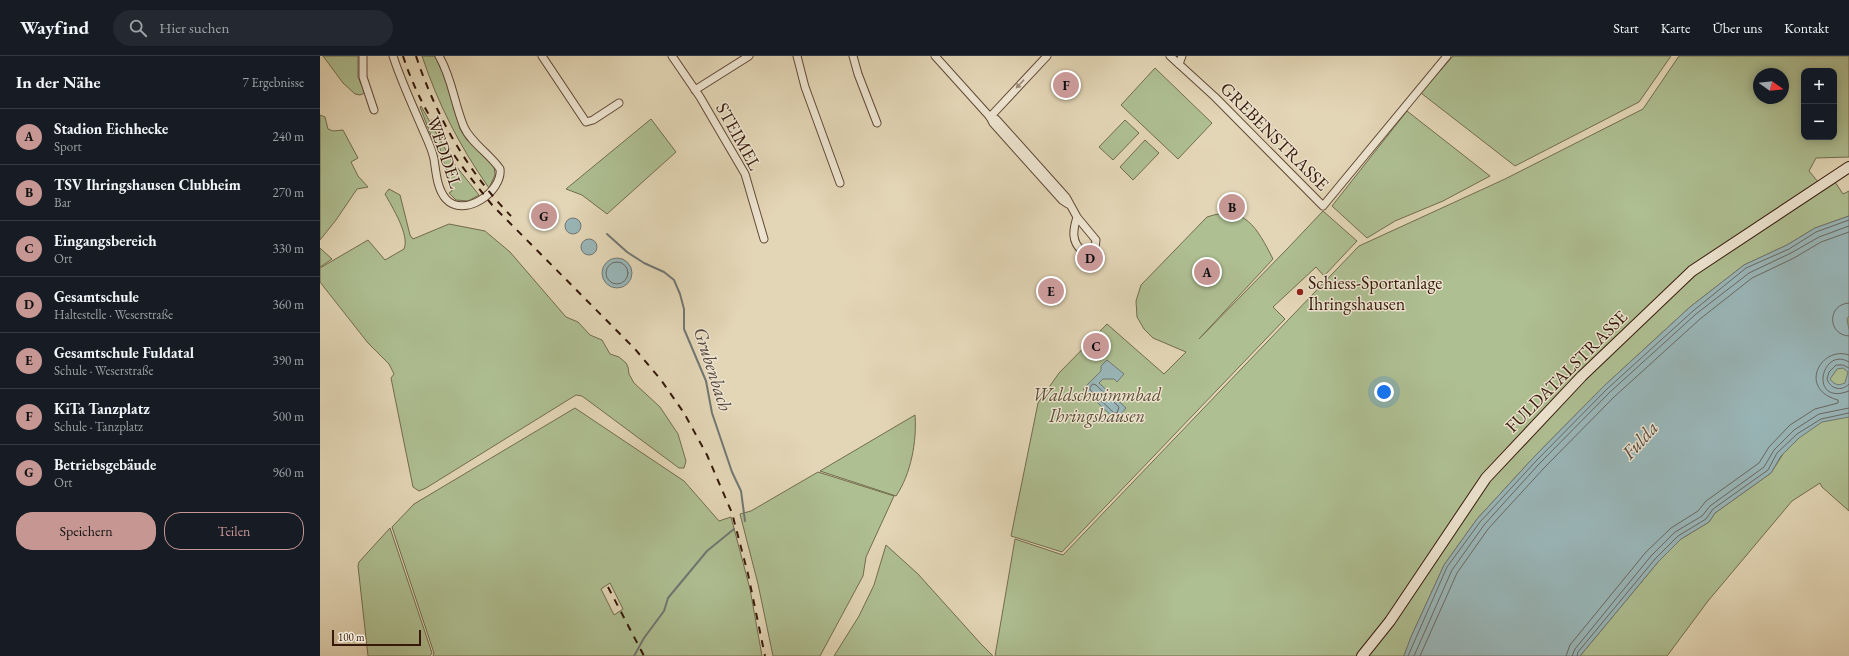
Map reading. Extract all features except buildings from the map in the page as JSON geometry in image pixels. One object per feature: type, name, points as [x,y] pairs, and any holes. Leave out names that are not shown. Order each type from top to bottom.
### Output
[{"type":"main road","name":"FULDATALSTRASSE","points":[[1362,656],[1390,621],[1486,478],[1582,376],[1692,271],[1849,167]]},
{"type":"street","points":[[363,56],[363,77],[374,110]]},
{"type":"street","name":"WEDDEL","points":[[393,56],[432,154],[440,190],[445,199],[456,206],[473,205],[493,189],[498,181],[500,169],[495,161],[472,139],[464,127],[448,73],[439,56]]},
{"type":"street","points":[[542,56],[586,122],[593,120],[619,104]]},
{"type":"street","name":"STEIMEL","points":[[672,56],[695,90],[747,178],[764,239]]},
{"type":"street","points":[[695,90],[749,56]]},
{"type":"street","points":[[797,56],[805,87],[840,183]]},
{"type":"street","points":[[853,56],[858,74],[877,123]]},
{"type":"street","points":[[935,56],[990,117],[996,120],[1066,197],[1068,204],[1077,217],[1096,240],[1093,252],[1086,254],[1078,248],[1074,240],[1074,228],[1077,217]]},
{"type":"street","points":[[990,117],[1047,56]]},
{"type":"street","name":"GREBENSTRASSE","points":[[1170,56],[1258,139],[1323,206],[1444,57]]},
{"type":"street","points":[[1179,64],[1182,56]]},
{"type":"green space","points":[[323,56],[358,56],[358,77],[365,93],[360,95],[355,94],[343,83]]},
{"type":"green space","points":[[422,56],[435,56],[447,82],[460,129],[467,140],[494,165],[495,175],[489,188],[478,173],[459,141],[435,91]]},
{"type":"green space","points":[[1453,56],[1671,56],[1639,102],[1515,166],[1421,93]]},
{"type":"green space","points":[[1679,56],[1849,56],[1849,157],[1816,158],[1809,171],[1819,183],[1835,182],[1843,194],[1849,191],[1849,216],[1815,228],[1787,245],[1744,265],[1690,307],[1604,386],[1533,458],[1477,519],[1444,565],[1411,637],[1404,656],[995,656],[1015,539],[1063,555],[1359,246],[1505,179],[1643,109]]},
{"type":"green space","points":[[1155,68],[1212,123],[1178,159],[1121,105]]},
{"type":"green space","points":[[421,106],[452,161],[479,195],[468,201],[456,200],[449,193],[452,191],[438,142],[434,143],[420,107]]},
{"type":"green space","points":[[1407,111],[1490,176],[1443,201],[1395,221],[1367,238],[1332,206]]},
{"type":"green space","points":[[320,115],[325,117],[328,129],[333,131],[343,130],[358,158],[351,162],[358,176],[368,187],[357,189],[336,220],[320,240]]},
{"type":"green space","points":[[651,119],[676,152],[607,214],[582,195],[566,189]]},
{"type":"green space","points":[[1125,120],[1139,133],[1113,160],[1099,147]]},
{"type":"green space","points":[[1145,140],[1159,153],[1133,180],[1120,167]]},
{"type":"green space","points":[[389,189],[400,195],[410,235],[413,239],[449,224],[485,231],[510,252],[566,317],[578,322],[590,335],[602,340],[610,354],[619,357],[626,363],[629,374],[634,383],[660,407],[678,434],[686,461],[684,468],[679,468],[582,396],[576,395],[426,488],[419,491],[413,487],[391,378],[394,374],[389,364],[368,343],[320,282],[320,268],[368,240],[385,260],[404,249],[405,236],[396,213],[385,194]]},
{"type":"green space","name":"Waldschwimmbad Ihringshausen","points":[[1323,211],[1357,241],[1324,276],[1316,267],[1273,307],[1285,319],[1062,552],[1011,536],[1038,403],[1059,373],[1107,324],[1164,374],[1186,352],[1153,338],[1144,329],[1137,317],[1136,301],[1141,285],[1207,217],[1220,214],[1231,214],[1240,216],[1248,222],[1255,229],[1273,259],[1199,339]]},
{"type":"green space","points":[[320,248],[332,259],[320,267]]},
{"type":"green space","points":[[1849,315],[1849,511],[1822,487],[1820,483],[1792,501],[1708,601],[1667,656],[1580,656],[1658,562],[1681,539],[1709,522],[1715,513],[1771,473],[1783,454],[1835,338]]},
{"type":"green space","points":[[575,408],[684,481],[719,521],[731,517],[750,589],[762,656],[433,656],[434,653],[392,527],[414,504]],"holes":[[[610,583],[623,609],[614,615],[601,589]]]},
{"type":"green space","points":[[915,415],[915,436],[912,457],[906,478],[896,496],[820,471]]},
{"type":"green space","points":[[818,472],[894,496],[866,557],[863,576],[820,656],[773,656],[758,584],[740,514],[751,511]]},
{"type":"green space","points":[[390,528],[432,653],[430,656],[368,656],[358,566],[359,562]]},
{"type":"green space","points":[[886,545],[918,574],[993,656],[834,656],[859,616],[874,585]]},
{"type":"water","name":"Fulda","points":[[1849,216],[1849,316],[1847,319],[1849,330],[1849,417],[1822,422],[1799,438],[1781,456],[1771,473],[1715,513],[1709,522],[1681,539],[1658,562],[1580,656],[1404,656],[1411,637],[1444,565],[1477,519],[1533,458],[1604,386],[1690,307],[1744,265],[1787,245],[1815,228]],"holes":[[[1843,368],[1848,372],[1845,383],[1833,383],[1830,379],[1837,369]]]},
{"type":"water","points":[[570,218],[576,218],[581,223],[579,232],[576,234],[570,234],[565,229],[565,223]]},
{"type":"water","points":[[586,239],[592,239],[597,244],[595,253],[592,255],[586,255],[581,250],[581,244]]},
{"type":"water","points":[[617,258],[627,263],[632,273],[627,283],[617,288],[607,283],[602,273],[607,263]]},
{"type":"water","points":[[1107,360],[1124,374],[1117,382],[1114,379],[1103,379],[1099,383],[1126,408],[1116,420],[1083,389],[1101,371],[1101,366]]},
{"type":"waterway","name":"Grubenbach","points":[[607,234],[627,252],[644,263],[664,272],[674,280],[684,309],[684,329],[706,381],[712,413],[732,472],[741,491],[745,521]]},
{"type":"waterway","name":"Grubenbach","points":[[634,656],[644,638],[664,611],[668,598],[707,551],[734,529]]},
{"type":"railway","points":[[403,56],[419,97],[453,154],[479,189],[493,206],[635,349],[661,380],[684,413],[707,455],[732,513],[748,574],[765,656]]},
{"type":"railway","points":[[416,56],[433,100],[454,142],[480,180],[511,216]]},
{"type":"railway","points":[[608,587],[644,656]]},
{"type":"place","name":"KiTa Tanzplatz","points":[[1066,85]]},
{"type":"place","name":"TSV Ihringshausen Clubheim","points":[[1232,207]]},
{"type":"place","name":"Betriebsgebäude","points":[[544,216]]},
{"type":"place","name":"Gesamtschule","points":[[1090,258]]},
{"type":"place","name":"Stadion Eichhecke","points":[[1207,272]]},
{"type":"place","name":"Gesamtschule Fuldatal","points":[[1051,291]]},
{"type":"place","name":"Schiess-Sportanlage Ihringshausen","points":[[1300,292]]},
{"type":"place","name":"Eingangsbereich","points":[[1096,346]]}]
